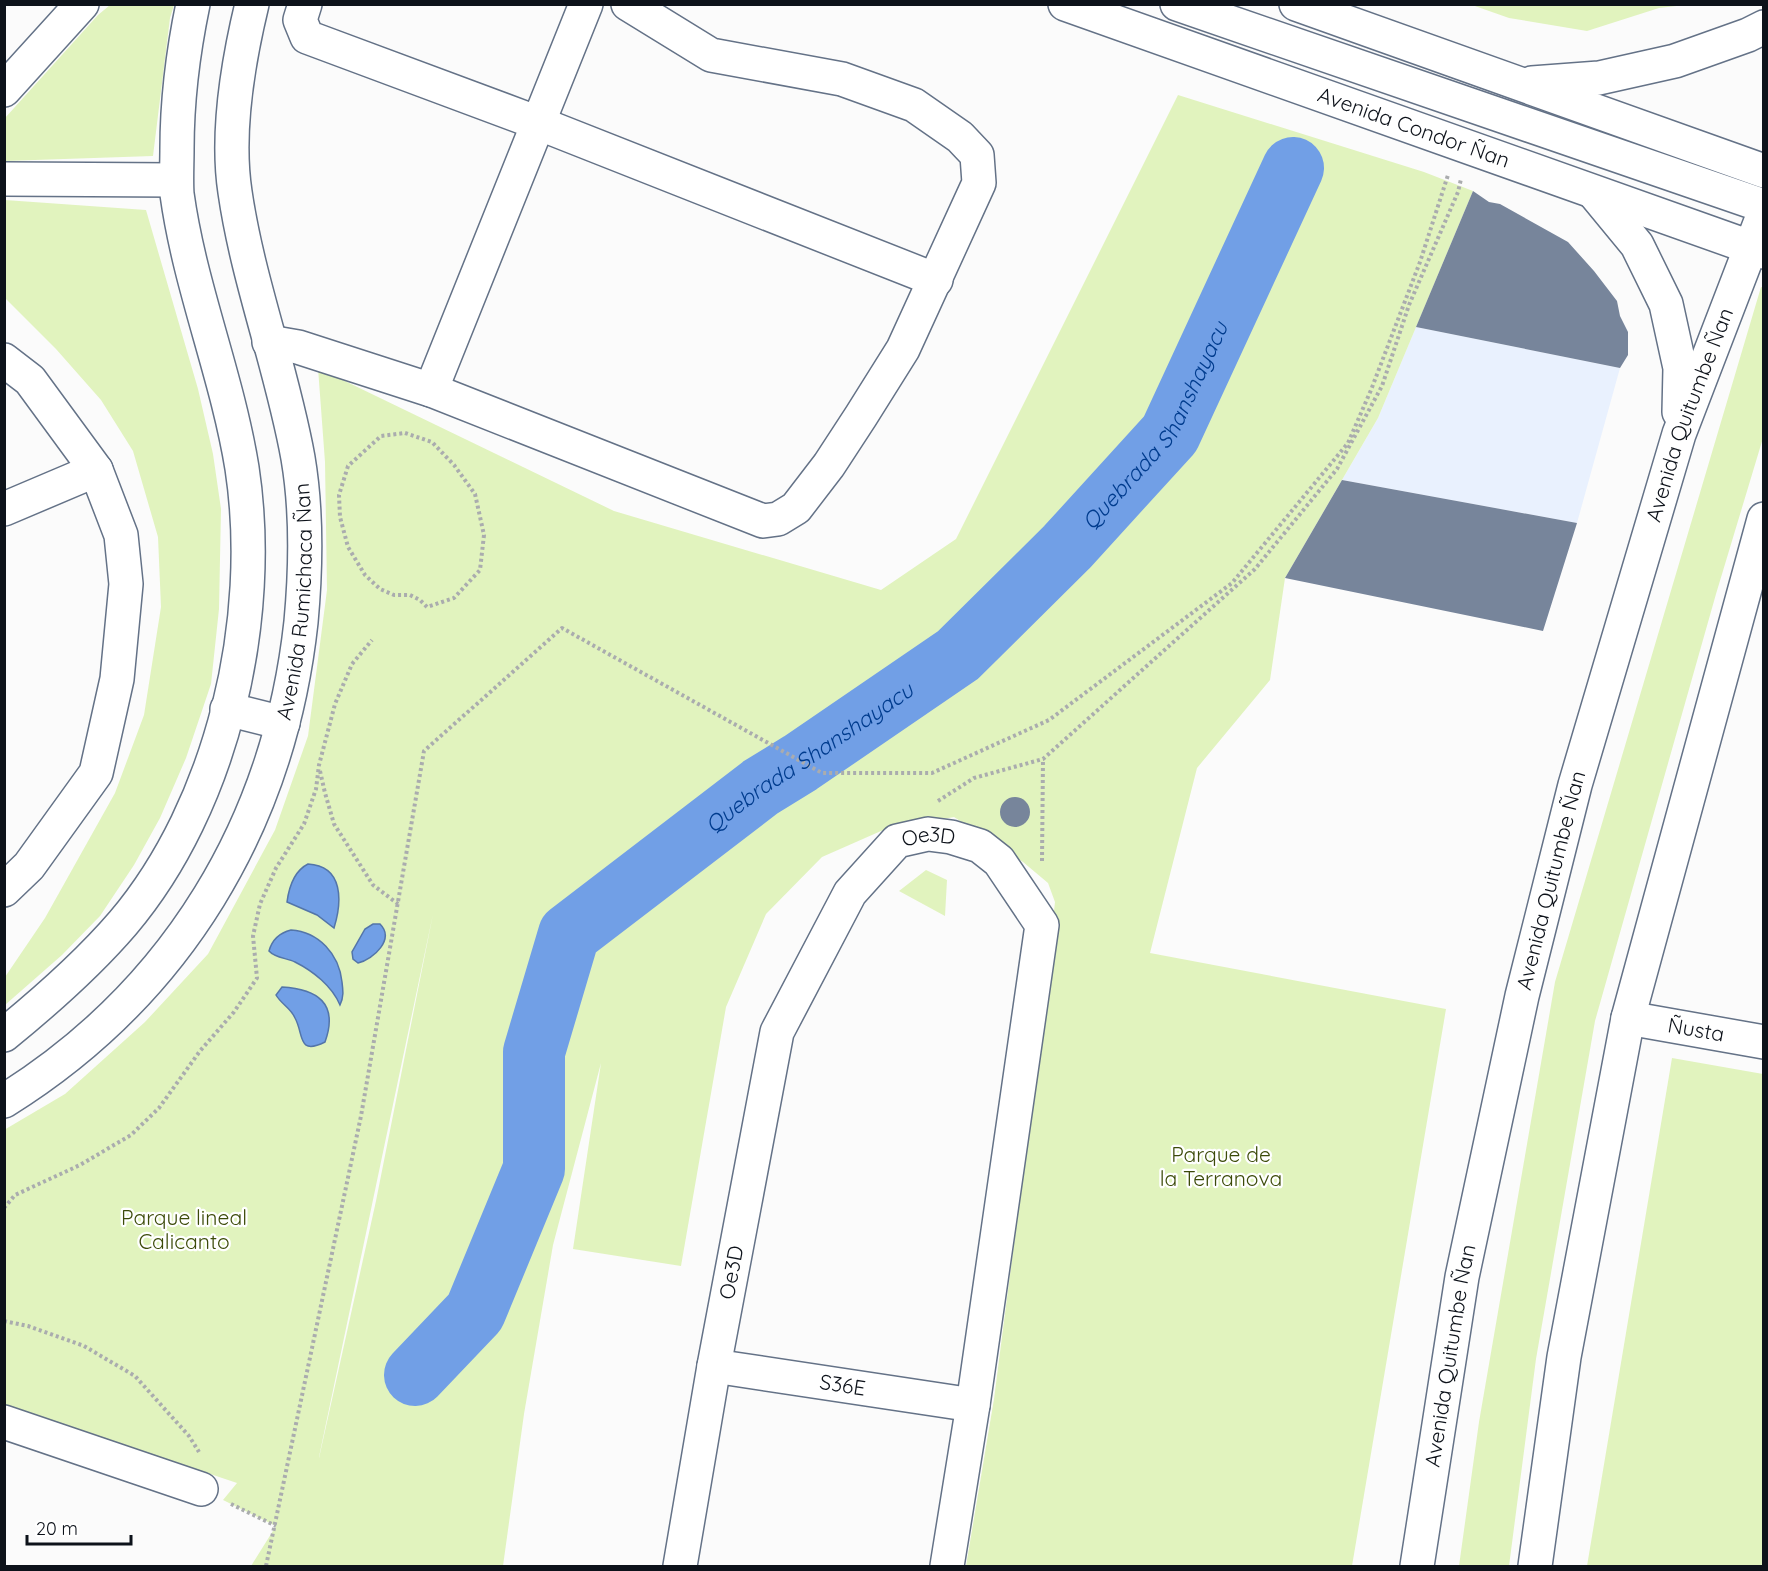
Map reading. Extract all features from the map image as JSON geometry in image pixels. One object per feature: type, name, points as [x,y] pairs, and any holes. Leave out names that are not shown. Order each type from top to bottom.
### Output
[{"type":"main road","points":[[4,90],[82,4]]},
{"type":"main road","name":"Avenida Rumichaca Ñan","points":[[4,1035],[44,1003],[86,964],[125,921],[154,878],[187,821],[211,766],[228,710],[242,647],[247,588],[242,469],[228,400],[208,333],[190,258],[176,180],[182,70],[193,4]]},
{"type":"main road","name":"Avenida Rumichaca Ñan","points":[[4,1101],[36,1082],[81,1045],[126,1003],[170,956],[208,900],[238,846],[265,785],[283,723],[297,655],[302,612],[304,522],[298,461],[283,386],[269,342],[245,246],[234,189],[233,136],[238,77],[252,4]]},
{"type":"main road","points":[[304,4],[300,20],[307,37],[538,123],[936,280]]},
{"type":"main road","points":[[431,390],[586,4]]},
{"type":"main road","points":[[269,342],[298,346],[431,390],[763,521],[778,519],[796,508],[842,446],[903,349],[979,183],[977,155],[960,136],[914,105],[842,80],[711,55],[628,4]]},
{"type":"main road","name":"Avenida Condor Ñan","points":[[1065,4],[1756,250]]},
{"type":"main road","points":[[1177,4],[1764,206]]},
{"type":"main road","points":[[1296,4],[1764,171]]},
{"type":"main road","points":[[1521,84],[1599,78],[1675,61],[1764,27]]},
{"type":"main road","points":[[4,179],[176,180]]},
{"type":"main road","points":[[1720,191],[1764,180]]},
{"type":"main road","points":[[1596,194],[1637,245],[1666,304],[1680,368],[1679,434]]},
{"type":"main road","name":"Avenida Quitumbe Ñan","points":[[1417,1566],[1462,1277],[1522,996],[1575,785],[1679,434],[1756,250],[1764,213]]},
{"type":"main road","points":[[4,360],[30,380],[96,470],[121,535],[126,584],[117,679],[96,773],[29,866],[4,890]]},
{"type":"main road","points":[[4,509],[96,470]]},
{"type":"main road","points":[[1535,1566],[1564,1357],[1628,1018],[1764,519]]},
{"type":"main road","points":[[228,710],[283,723]]},
{"type":"main road","name":"Oe3D","points":[[680,1566],[714,1366],[777,1032],[850,893],[897,841],[928,834],[951,837],[980,846],[999,861],[1042,925],[973,1405],[947,1566]]},
{"type":"main road","name":"Ñusta","points":[[1628,1018],[1764,1042]]},
{"type":"main road","name":"S36E","points":[[714,1366],[973,1405]]},
{"type":"main road","points":[[4,1422],[201,1489]]},
{"type":"path","points":[[934,803],[974,778],[1043,759],[1255,568],[1337,469],[1382,386],[1409,305],[1458,192],[1463,147]]},
{"type":"path","points":[[266,1566],[361,1116],[424,751],[562,628],[822,773],[932,773],[1049,720],[1232,583],[1348,443],[1371,390],[1463,147]]},
{"type":"path","points":[[405,433],[432,442],[454,465],[475,494],[484,536],[480,570],[454,598],[427,607],[410,595],[393,595],[380,589],[365,575],[348,547],[339,517],[339,495],[348,466],[381,436],[405,433]]},
{"type":"path","points":[[4,1208],[15,1195],[80,1166],[131,1135],[159,1108],[200,1051],[234,1012],[257,978],[253,936],[260,904],[276,868],[304,824],[316,789],[319,765],[340,694],[352,664],[372,640]]},
{"type":"path","points":[[1042,866],[1043,759]]},
{"type":"path","points":[[319,765],[334,824],[373,885],[398,904]]},
{"type":"path","points":[[4,1321],[28,1326],[84,1346],[135,1376],[189,1436],[214,1475],[201,1489],[276,1526]]},
{"type":"shaded area","points":[[1416,327],[1620,368],[1577,523],[1342,480],[1378,418]]},
{"type":"green space","points":[[110,5],[174,5],[170,18],[153,156],[5,161],[5,118],[98,15]]},
{"type":"green space","points":[[1472,5],[1685,5],[1659,8],[1587,31],[1509,18]]},
{"type":"green space","points":[[1178,95],[1424,172],[1473,191],[1378,418],[1285,578],[1270,680],[1197,768],[1150,953],[1446,1009],[1352,1566],[966,1566],[994,1399],[1036,1073],[1055,902],[1048,883],[1023,862],[954,817],[881,831],[822,857],[766,914],[726,1007],[681,1266],[573,1249],[601,1063],[553,1245],[524,1414],[503,1566],[251,1566],[276,1526],[223,1500],[237,1483],[5,1405],[4,1130],[65,1094],[145,1022],[208,954],[275,830],[308,736],[327,590],[325,462],[318,368],[614,511],[881,590],[956,539]],"holes":[[[433,914],[376,1201],[319,1458]]]},
{"type":"green space","points":[[5,200],[146,210],[198,389],[213,454],[221,509],[219,609],[211,684],[186,758],[160,818],[134,865],[100,916],[62,955],[5,1005],[5,977],[45,918],[115,793],[144,715],[161,607],[158,537],[133,451],[101,400],[56,349],[5,298]]},
{"type":"green space","points":[[1761,287],[1764,288],[1763,438],[1716,594],[1595,1021],[1536,1359],[1509,1566],[1459,1566],[1479,1422],[1555,982]]},
{"type":"green space","points":[[926,870],[947,880],[945,916],[899,891]]},
{"type":"green space","points":[[1672,1058],[1763,1074],[1763,1566],[1587,1566]]},
{"type":"water","points":[[308,864],[320,866],[328,871],[338,887],[337,918],[334,928],[317,915],[287,902],[293,880]]},
{"type":"water","points":[[373,924],[380,924],[384,930],[384,942],[376,953],[358,963],[353,959],[352,952],[365,929]]},
{"type":"water","points":[[291,930],[319,940],[332,954],[337,962],[342,982],[343,996],[340,1005],[327,985],[315,975],[295,962],[278,957],[269,951],[277,938]]},
{"type":"water","points":[[282,987],[305,991],[322,1001],[329,1017],[329,1029],[325,1042],[316,1046],[306,1045],[293,1015],[276,995]]},
{"type":"building","points":[[1473,191],[1489,202],[1500,204],[1568,242],[1594,271],[1617,301],[1620,316],[1628,332],[1628,355],[1620,368],[1416,327]]},
{"type":"building","points":[[1342,480],[1577,523],[1543,631],[1285,578]]},
{"type":"building","points":[[1015,797],[1021,798],[1029,806],[1029,818],[1021,826],[1015,827],[1009,826],[1001,818],[1000,812],[1001,806],[1009,798]]},
{"type":"waterway","name":"Quebrada Shanshayacu","points":[[415,1375],[475,1312],[534,1169],[534,1052],[569,934],[761,787],[958,655],[1067,547],[1170,434],[1293,168]]},
{"type":"park label","name":"Parque de la Terranova","points":[[1221,1167]]},
{"type":"park label","name":"Parque lineal Calicanto","points":[[184,1230]]}]
